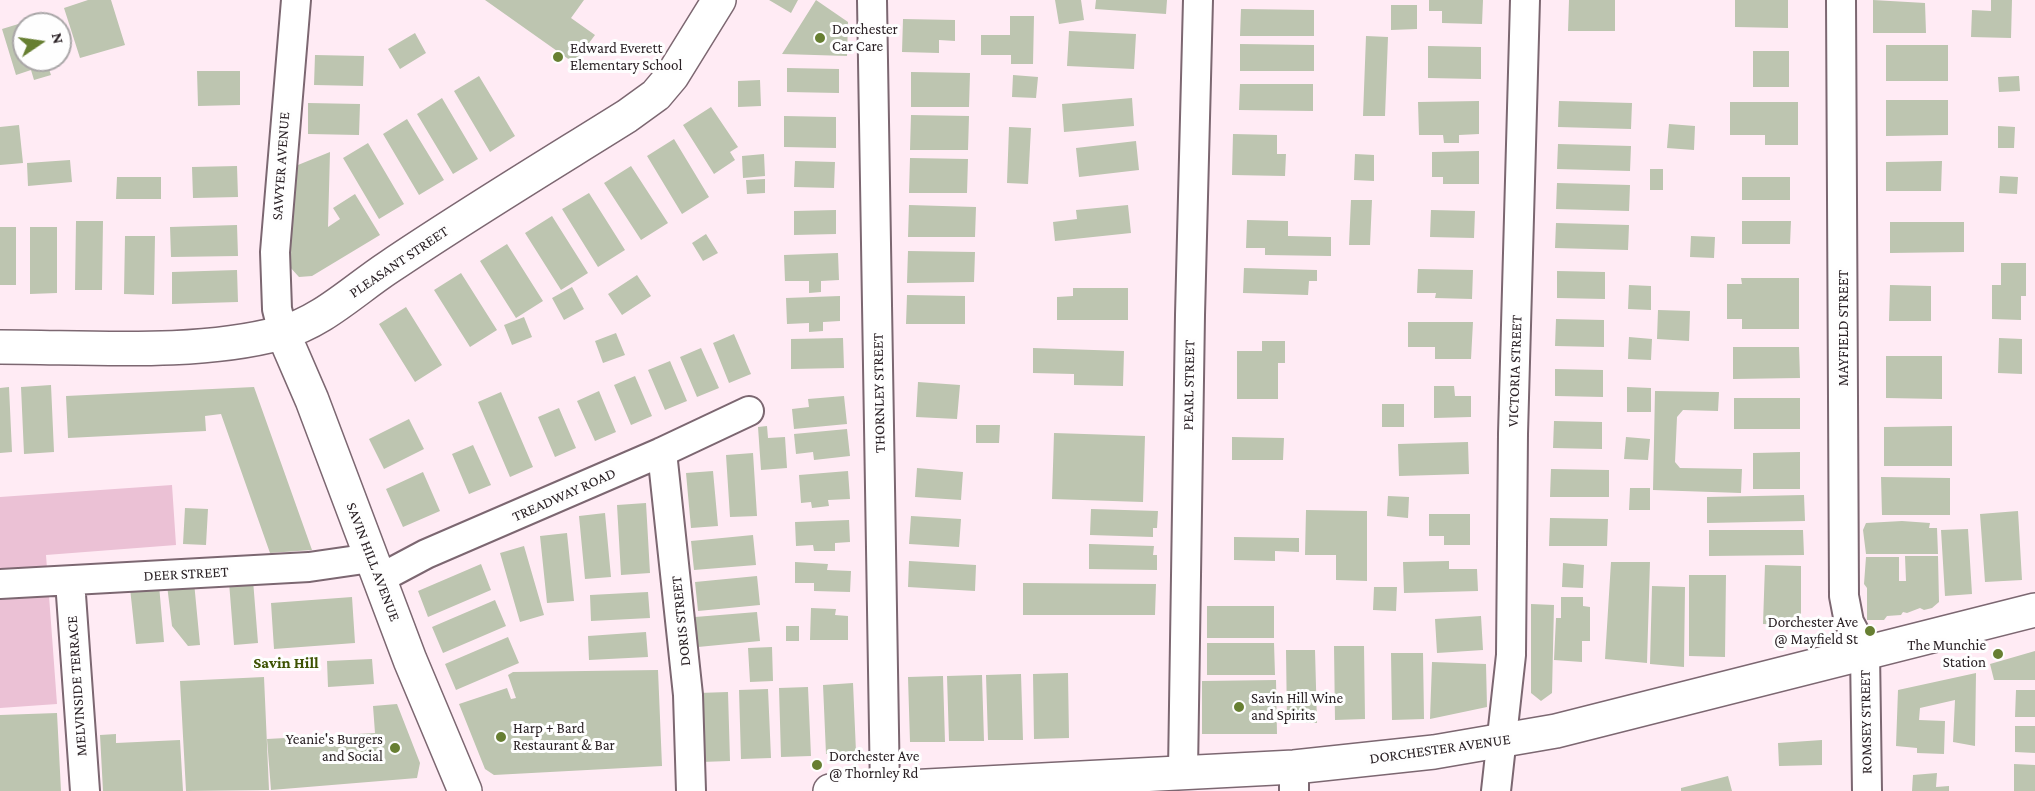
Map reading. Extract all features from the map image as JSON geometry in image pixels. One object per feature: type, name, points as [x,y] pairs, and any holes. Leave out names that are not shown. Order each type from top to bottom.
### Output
[{"type":"main road","name":"PLEASANT STREET","points":[[0,347],[235,344],[283,333],[333,308],[388,267],[622,120],[656,95],[672,76],[719,0]]},
{"type":"main road","name":"SAVIN HILL AVENUE","points":[[283,333],[312,400],[375,569],[465,791]]},
{"type":"main road","name":"DORCHESTER AVENUE","points":[[830,791],[1091,784],[1183,771],[1294,779],[1556,731],[2035,610]]},
{"type":"street","name":"SAWYER AVENUE","points":[[283,333],[277,309],[275,252],[296,0]]},
{"type":"street","name":"THORNLEY STREET","points":[[872,0],[885,789]]},
{"type":"street","name":"PEARL STREET","points":[[1183,771],[1190,315],[1198,0]]},
{"type":"street","name":"VICTORIA STREET","points":[[1496,791],[1511,656],[1513,434],[1525,0]]},
{"type":"street","name":"MAYFIELD STREET","points":[[1841,0],[1844,596],[1849,622],[1866,652]]},
{"type":"street","name":"TREADWAY ROAD","points":[[375,569],[426,554],[662,452],[749,411]]},
{"type":"street","name":"DORIS STREET","points":[[662,452],[688,694],[691,791]]},
{"type":"street","name":"DEER STREET","points":[[0,584],[309,567],[375,569]]},
{"type":"street","name":"MELVINSIDE TERRACE","points":[[70,581],[85,791]]},
{"type":"street","name":"ROMSEY STREET","points":[[1866,652],[1867,791]]},
{"type":"shaded area","points":[[172,485],[176,545],[46,555],[57,704],[0,708],[0,497]]},
{"type":"building","points":[[88,0],[111,0],[125,45],[80,58],[72,33],[72,12],[65,12],[64,8]]},
{"type":"building","points":[[485,0],[584,0],[571,18],[595,35],[574,63]]},
{"type":"building","points":[[769,0],[798,0],[791,13]]},
{"type":"building","name":"Dorchester Car Care","points":[[816,0],[848,22],[847,56],[782,54]]},
{"type":"building","points":[[1055,0],[1081,0],[1084,20],[1059,24]]},
{"type":"building","points":[[1096,0],[1167,0],[1166,14],[1095,9]]},
{"type":"building","points":[[1429,0],[1483,0],[1482,24],[1442,23],[1442,11],[1429,11]]},
{"type":"building","points":[[1569,0],[1615,0],[1615,31],[1568,31]]},
{"type":"building","points":[[1735,0],[1788,0],[1788,28],[1735,27]]},
{"type":"building","points":[[1873,0],[1925,3],[1926,33],[1873,33]]},
{"type":"building","points":[[1991,0],[2012,0],[2011,38],[1971,37],[1972,10],[1991,11]]},
{"type":"building","points":[[1391,5],[1417,5],[1417,29],[1391,30]]},
{"type":"building","points":[[1241,9],[1314,10],[1314,36],[1240,36]]},
{"type":"building","points":[[1010,16],[1034,16],[1033,64],[1011,64],[1011,55],[981,55],[981,35],[1010,35]]},
{"type":"building","points":[[903,19],[955,20],[955,41],[939,40],[939,53],[902,52]]},
{"type":"building","points":[[12,26],[12,62],[2,29]]},
{"type":"building","points":[[1069,31],[1136,34],[1134,69],[1067,66]]},
{"type":"building","points":[[415,33],[426,53],[400,69],[388,49]]},
{"type":"building","points":[[1366,36],[1388,37],[1385,116],[1363,116]]},
{"type":"building","points":[[1240,44],[1314,45],[1314,71],[1240,71]]},
{"type":"building","points":[[1886,45],[1948,45],[1948,81],[1886,81]]},
{"type":"building","points":[[1428,46],[1481,47],[1481,79],[1428,78]]},
{"type":"building","points":[[1753,51],[1789,51],[1789,87],[1753,87]]},
{"type":"building","points":[[315,55],[364,56],[363,86],[314,85]]},
{"type":"building","points":[[787,68],[839,69],[839,93],[787,92]]},
{"type":"building","points":[[197,71],[240,71],[240,105],[198,106]]},
{"type":"building","points":[[32,72],[50,72],[51,75],[34,80]]},
{"type":"building","points":[[911,72],[970,73],[969,107],[911,107]]},
{"type":"building","points":[[1013,75],[1038,77],[1036,98],[1012,97]]},
{"type":"building","points":[[479,76],[515,136],[490,152],[454,91]]},
{"type":"building","points":[[2019,76],[2020,91],[1999,92],[1998,77]]},
{"type":"building","points":[[760,80],[761,106],[738,107],[738,81]]},
{"type":"building","points":[[1240,84],[1313,84],[1313,111],[1239,110]]},
{"type":"building","points":[[442,98],[478,159],[453,174],[417,114]]},
{"type":"building","points":[[1132,98],[1134,126],[1064,132],[1062,104]]},
{"type":"building","points":[[1886,100],[1948,100],[1948,135],[1886,136]]},
{"type":"building","points":[[1479,101],[1479,134],[1459,135],[1459,143],[1444,143],[1443,135],[1419,135],[1418,102]]},
{"type":"building","points":[[1559,101],[1632,103],[1631,129],[1558,127]]},
{"type":"building","points":[[1730,102],[1798,102],[1798,145],[1765,145],[1765,135],[1730,135]]},
{"type":"building","points":[[308,103],[360,104],[359,135],[308,134]]},
{"type":"building","points":[[711,107],[738,147],[730,152],[735,160],[714,174],[683,125]]},
{"type":"building","points":[[911,115],[969,116],[968,150],[910,150]]},
{"type":"building","points":[[784,116],[836,117],[836,148],[784,147]]},
{"type":"building","points":[[407,119],[444,180],[419,195],[383,134]]},
{"type":"building","points":[[1669,124],[1695,126],[1694,150],[1667,148]]},
{"type":"building","points":[[19,125],[23,163],[0,165],[0,127]]},
{"type":"building","points":[[1998,126],[2015,127],[2014,148],[1998,148]]},
{"type":"building","points":[[1009,127],[1031,128],[1028,184],[1007,183]]},
{"type":"building","points":[[1233,134],[1277,135],[1277,154],[1286,154],[1285,176],[1232,175]]},
{"type":"building","points":[[674,139],[709,197],[682,214],[647,156]]},
{"type":"building","points":[[1136,141],[1139,170],[1079,177],[1076,148]]},
{"type":"building","points":[[368,143],[404,204],[379,219],[343,158]]},
{"type":"building","points":[[1558,144],[1631,146],[1630,171],[1557,169]]},
{"type":"building","points":[[1479,151],[1479,184],[1443,184],[1443,177],[1432,177],[1432,152]]},
{"type":"building","points":[[330,152],[328,227],[340,219],[333,208],[355,194],[380,235],[312,276],[299,277],[289,266],[293,167]]},
{"type":"building","points":[[764,154],[765,176],[743,178],[742,156]]},
{"type":"building","points":[[1355,154],[1374,155],[1374,181],[1354,180]]},
{"type":"building","points":[[910,158],[968,159],[967,193],[909,193]]},
{"type":"building","points":[[70,160],[72,182],[28,186],[27,163]]},
{"type":"building","points":[[795,161],[835,162],[834,188],[794,187]]},
{"type":"building","points":[[1942,161],[1941,191],[1886,191],[1886,162]]},
{"type":"building","points":[[237,166],[238,197],[193,198],[192,167]]},
{"type":"building","points":[[631,166],[668,223],[641,240],[604,183]]},
{"type":"building","points":[[1650,169],[1663,169],[1663,190],[1650,190]]},
{"type":"building","points":[[2000,176],[2018,177],[2017,194],[1999,193]]},
{"type":"building","points":[[117,177],[161,177],[161,199],[116,199]]},
{"type":"building","points":[[1742,177],[1790,177],[1790,200],[1742,200]]},
{"type":"building","points":[[765,179],[765,193],[747,194],[746,180]]},
{"type":"building","points":[[1557,183],[1630,185],[1629,211],[1556,209]]},
{"type":"building","points":[[589,193],[625,250],[598,267],[562,209]]},
{"type":"building","points":[[1351,200],[1372,200],[1370,245],[1349,245]]},
{"type":"building","points":[[909,205],[976,207],[975,237],[908,237]]},
{"type":"building","points":[[1128,205],[1131,233],[1055,241],[1053,222],[1077,219],[1076,210]]},
{"type":"building","points":[[836,210],[836,234],[794,235],[794,211]]},
{"type":"building","points":[[1431,210],[1475,211],[1474,238],[1430,237]]},
{"type":"building","points":[[552,216],[588,273],[561,290],[525,233]]},
{"type":"building","points":[[1247,220],[1288,221],[1288,236],[1331,237],[1331,256],[1265,255],[1265,248],[1246,248]]},
{"type":"building","points":[[76,221],[103,221],[102,290],[75,290]]},
{"type":"building","points":[[1742,221],[1791,221],[1790,244],[1742,244]]},
{"type":"building","points":[[1890,222],[1964,222],[1964,252],[1890,253]]},
{"type":"building","points":[[1556,223],[1629,225],[1628,250],[1555,248]]},
{"type":"building","points":[[237,225],[238,256],[171,257],[170,227]]},
{"type":"building","points":[[0,227],[16,227],[16,285],[0,285]]},
{"type":"building","points":[[30,227],[57,227],[57,293],[30,294]]},
{"type":"building","points":[[706,234],[718,253],[703,261],[692,243]]},
{"type":"building","points":[[125,236],[155,236],[154,295],[124,294]]},
{"type":"building","points":[[1691,236],[1715,237],[1714,258],[1690,257]]},
{"type":"building","points":[[507,244],[543,301],[516,318],[480,261]]},
{"type":"building","points":[[908,251],[975,252],[974,282],[907,283]]},
{"type":"building","points":[[838,253],[839,280],[821,281],[821,292],[809,293],[809,281],[785,281],[784,255]]},
{"type":"building","points":[[2001,263],[2026,263],[2026,296],[2021,296],[2021,320],[1992,319],[1992,285],[2001,285]]},
{"type":"building","points":[[1244,268],[1317,270],[1317,281],[1309,281],[1308,295],[1243,293]]},
{"type":"building","points":[[1418,269],[1473,270],[1472,299],[1435,298],[1436,293],[1417,293]]},
{"type":"building","points":[[237,270],[238,302],[172,304],[172,272]]},
{"type":"building","points":[[1557,271],[1605,272],[1605,299],[1557,298]]},
{"type":"building","points":[[461,273],[497,330],[470,347],[434,290]]},
{"type":"building","points":[[637,275],[651,296],[622,315],[608,294]]},
{"type":"building","points":[[1741,278],[1799,278],[1799,329],[1742,329],[1742,319],[1727,319],[1727,284],[1742,284]]},
{"type":"building","points":[[1629,285],[1651,286],[1651,310],[1628,309]]},
{"type":"building","points":[[1890,285],[1931,286],[1931,321],[1889,321]]},
{"type":"building","points":[[572,287],[584,309],[564,320],[552,298]]},
{"type":"building","points":[[1073,288],[1128,288],[1128,320],[1057,320],[1057,297],[1073,296]]},
{"type":"building","points":[[907,295],[965,296],[965,324],[906,324]]},
{"type":"building","points":[[840,296],[840,321],[823,322],[823,331],[809,332],[809,323],[787,324],[786,298]]},
{"type":"building","points":[[406,307],[442,365],[415,382],[379,324]]},
{"type":"building","points":[[1658,310],[1690,311],[1689,341],[1657,339]]},
{"type":"building","points":[[524,317],[532,337],[512,345],[504,325]]},
{"type":"building","points":[[1556,319],[1604,320],[1604,347],[1555,346]]},
{"type":"building","points":[[1408,322],[1473,322],[1471,359],[1435,359],[1435,347],[1408,347]]},
{"type":"building","points":[[616,333],[625,355],[603,363],[595,341]]},
{"type":"building","points":[[734,334],[751,374],[729,383],[713,343]]},
{"type":"building","points":[[1629,337],[1652,339],[1651,360],[1628,359]]},
{"type":"building","points":[[843,338],[844,368],[791,369],[791,339]]},
{"type":"building","points":[[1999,338],[2022,339],[2022,374],[1998,373]]},
{"type":"building","points":[[1262,341],[1285,341],[1285,363],[1278,363],[1278,399],[1237,399],[1237,351],[1262,351]]},
{"type":"building","points":[[1733,347],[1799,347],[1800,378],[1733,379]]},
{"type":"building","points":[[701,348],[719,388],[697,397],[680,357]]},
{"type":"building","points":[[1033,348],[1124,351],[1123,386],[1074,385],[1074,374],[1033,373]]},
{"type":"building","points":[[1886,356],[1942,356],[1942,399],[1886,398]]},
{"type":"building","points":[[670,361],[687,401],[665,410],[648,370]]},
{"type":"building","points":[[1555,369],[1603,370],[1603,397],[1555,396]]},
{"type":"building","points":[[635,376],[652,416],[631,425],[614,385]]},
{"type":"building","points":[[918,382],[960,385],[957,419],[916,417]]},
{"type":"building","points":[[51,385],[54,452],[24,454],[21,387]]},
{"type":"building","points":[[1434,386],[1454,386],[1455,396],[1471,396],[1471,417],[1434,418]]},
{"type":"building","points":[[9,387],[12,452],[0,453],[0,388]]},
{"type":"building","points":[[254,387],[312,550],[270,553],[221,414],[205,416],[206,431],[68,438],[66,396]]},
{"type":"building","points":[[1627,387],[1651,388],[1651,412],[1627,412]]},
{"type":"building","points":[[599,391],[616,432],[595,441],[577,401]]},
{"type":"building","points":[[1655,391],[1719,392],[1718,411],[1683,410],[1677,417],[1675,462],[1680,468],[1742,469],[1741,493],[1653,490]]},
{"type":"building","points":[[501,392],[533,467],[510,477],[478,402]]},
{"type":"building","points":[[844,396],[847,424],[794,429],[792,409],[809,407],[808,399]]},
{"type":"building","points":[[1734,398],[1800,398],[1800,429],[1734,429]]},
{"type":"building","points":[[1382,404],[1404,404],[1404,427],[1382,427]]},
{"type":"building","points":[[559,408],[576,448],[555,457],[538,417]]},
{"type":"building","points":[[409,419],[424,449],[384,469],[369,439]]},
{"type":"building","points":[[1554,421],[1602,422],[1602,449],[1553,448]]},
{"type":"building","points":[[976,425],[1000,425],[999,443],[976,443]]},
{"type":"building","points":[[767,426],[768,438],[785,437],[787,468],[761,470],[758,427]]},
{"type":"building","points":[[1952,426],[1952,466],[1884,466],[1884,427]]},
{"type":"building","points":[[847,429],[850,456],[814,460],[813,452],[796,454],[794,434]]},
{"type":"building","points":[[1054,433],[1145,436],[1143,502],[1052,499]]},
{"type":"building","points":[[1232,437],[1284,438],[1283,460],[1232,460]]},
{"type":"building","points":[[1626,437],[1650,439],[1648,460],[1624,459]]},
{"type":"building","points":[[1468,442],[1469,474],[1399,476],[1398,444]]},
{"type":"building","points":[[473,445],[491,485],[469,494],[452,454]]},
{"type":"building","points":[[1800,452],[1800,489],[1753,489],[1753,453]]},
{"type":"building","points":[[753,453],[757,516],[730,517],[726,455]]},
{"type":"building","points":[[917,468],[963,472],[961,500],[915,497]]},
{"type":"building","points":[[1551,469],[1609,470],[1609,497],[1550,497]]},
{"type":"building","points":[[713,471],[718,526],[691,528],[686,473]]},
{"type":"building","points":[[848,471],[850,499],[828,500],[829,506],[812,508],[811,502],[801,503],[799,475]]},
{"type":"building","points":[[423,472],[440,511],[403,527],[386,489]]},
{"type":"building","points":[[1881,477],[1950,478],[1950,515],[1882,515]]},
{"type":"building","points":[[1630,488],[1650,488],[1650,510],[1629,510]]},
{"type":"building","points":[[1804,495],[1805,521],[1707,523],[1707,497]]},
{"type":"building","points":[[1388,496],[1409,497],[1408,518],[1387,516]]},
{"type":"building","points":[[646,503],[650,573],[621,575],[617,505]]},
{"type":"building","points":[[185,508],[208,509],[206,545],[183,544]]},
{"type":"building","points":[[1091,509],[1158,511],[1157,528],[1153,528],[1153,537],[1090,535]]},
{"type":"building","points":[[1306,510],[1367,511],[1367,581],[1336,580],[1336,555],[1305,555]]},
{"type":"building","points":[[2018,511],[2022,580],[1985,582],[1980,514]]},
{"type":"building","points":[[605,513],[611,577],[585,579],[579,516]]},
{"type":"building","points":[[1429,514],[1470,514],[1470,545],[1444,545],[1444,536],[1429,536]]},
{"type":"building","points":[[911,516],[961,519],[959,547],[909,544]]},
{"type":"building","points":[[1550,518],[1608,519],[1607,546],[1549,546]]},
{"type":"building","points":[[849,520],[850,542],[835,543],[835,551],[814,551],[813,545],[796,546],[795,522]]},
{"type":"building","points":[[1902,521],[1930,523],[1929,528],[1937,528],[1938,554],[1866,554],[1863,530],[1866,523]]},
{"type":"building","points":[[1968,529],[1972,594],[1945,596],[1941,530]]},
{"type":"building","points":[[1709,530],[1803,530],[1804,555],[1709,556]]},
{"type":"building","points":[[567,533],[574,601],[547,603],[540,536]]},
{"type":"building","points":[[753,535],[756,565],[694,570],[691,541]]},
{"type":"building","points":[[1234,537],[1299,538],[1299,552],[1275,551],[1275,561],[1234,560]]},
{"type":"building","points":[[1089,544],[1154,546],[1153,555],[1157,555],[1157,570],[1089,569]]},
{"type":"building","points":[[524,546],[544,615],[520,622],[500,553]]},
{"type":"building","points":[[1905,556],[1938,556],[1939,602],[1932,608],[1924,610],[1920,608],[1907,613],[1903,612],[1901,615],[1887,616],[1884,620],[1867,620],[1867,588],[1864,584],[1866,557],[1899,557],[1899,581],[1906,581]]},
{"type":"building","points":[[909,561],[976,565],[975,591],[908,587]]},
{"type":"building","points":[[1449,561],[1449,569],[1477,569],[1478,591],[1404,593],[1403,562]]},
{"type":"building","points":[[795,562],[828,564],[827,570],[851,571],[850,592],[814,591],[814,583],[795,583]]},
{"type":"building","points":[[1611,562],[1650,562],[1647,663],[1605,659]]},
{"type":"building","points":[[1563,563],[1584,565],[1583,588],[1562,587]]},
{"type":"building","points":[[481,564],[491,590],[428,617],[418,591]]},
{"type":"building","points":[[1765,565],[1801,566],[1801,625],[1763,624]]},
{"type":"building","points":[[1689,575],[1726,575],[1725,657],[1689,656]]},
{"type":"building","points":[[757,576],[760,605],[698,611],[695,582]]},
{"type":"building","points":[[253,580],[258,643],[234,645],[229,582]]},
{"type":"building","points":[[194,582],[200,645],[188,646],[172,626],[167,585]]},
{"type":"building","points":[[1023,583],[1156,584],[1155,615],[1023,615]]},
{"type":"building","points":[[159,585],[164,642],[136,644],[130,588]]},
{"type":"building","points":[[1652,586],[1685,587],[1684,667],[1650,664]]},
{"type":"building","points":[[1374,587],[1397,587],[1396,611],[1373,610]]},
{"type":"building","points":[[648,592],[650,618],[591,621],[590,595]]},
{"type":"building","points":[[352,597],[355,643],[274,649],[271,603]]},
{"type":"building","points":[[1561,597],[1583,597],[1583,606],[1590,607],[1590,641],[1582,641],[1582,662],[1554,660],[1556,618],[1561,618]]},
{"type":"building","points":[[495,600],[506,626],[443,653],[432,627]]},
{"type":"building","points":[[1531,604],[1554,605],[1552,693],[1541,701],[1531,693]]},
{"type":"building","points":[[1207,606],[1274,606],[1274,638],[1207,638]]},
{"type":"building","points":[[811,608],[836,609],[835,615],[848,616],[848,640],[810,640]]},
{"type":"building","points":[[757,612],[760,641],[698,647],[695,617]]},
{"type":"building","points":[[1481,616],[1483,650],[1437,653],[1435,619]]},
{"type":"building","points":[[786,626],[799,626],[799,641],[786,641]]},
{"type":"building","points":[[646,632],[648,657],[589,660],[588,636]]},
{"type":"building","points":[[508,637],[519,663],[456,690],[445,664]]},
{"type":"building","points":[[1207,643],[1274,643],[1275,675],[1207,675]]},
{"type":"building","points":[[1334,646],[1364,646],[1365,719],[1335,720]]},
{"type":"building","points":[[772,647],[773,681],[750,682],[748,648]]},
{"type":"building","points":[[1286,650],[1315,650],[1317,723],[1287,723]]},
{"type":"building","points":[[2035,651],[2035,680],[1994,680],[1990,664]]},
{"type":"building","points":[[1391,653],[1423,653],[1424,719],[1392,720]]},
{"type":"building","points":[[372,659],[374,684],[328,687],[327,661]]},
{"type":"building","points":[[1432,662],[1486,664],[1487,707],[1430,719]]},
{"type":"building","points":[[658,670],[662,766],[494,775],[485,769],[459,704],[507,688],[511,699],[516,698],[508,675],[513,672]]},
{"type":"building","points":[[1068,673],[1069,738],[1034,739],[1033,674]]},
{"type":"building","points":[[1976,673],[1975,746],[1953,742],[1955,700],[1920,708],[1919,720],[1945,721],[1944,754],[1917,753],[1917,748],[1896,746],[1898,690]]},
{"type":"building","points":[[1021,674],[1023,740],[988,740],[986,675]]},
{"type":"building","points":[[982,675],[984,741],[949,741],[947,676]]},
{"type":"building","points":[[943,676],[945,742],[910,742],[908,677]]},
{"type":"building","points":[[264,677],[269,790],[186,791],[180,681]]},
{"type":"building","name":"Savin Hill Wine and Spirits","points":[[1276,680],[1277,734],[1202,734],[1202,681]]},
{"type":"building","points":[[853,683],[856,752],[826,754],[823,685]]},
{"type":"building","points":[[808,687],[811,756],[781,757],[779,688]]},
{"type":"building","points":[[768,689],[771,758],[741,759],[739,690]]},
{"type":"building","points":[[2016,690],[2035,690],[2035,717],[2015,717]]},
{"type":"building","points":[[728,692],[730,761],[701,762],[698,693]]},
{"type":"building","points":[[397,704],[420,763],[417,778],[271,790],[267,739],[375,733],[373,706]]},
{"type":"building","points":[[57,713],[61,791],[0,791],[0,715]]},
{"type":"building","points":[[2015,726],[2035,726],[2035,753],[2015,752]]},
{"type":"building","points":[[116,734],[116,743],[180,740],[183,791],[103,791],[100,735]]},
{"type":"building","points":[[1822,740],[1822,765],[1779,766],[1778,743]]},
{"type":"building","points":[[2014,764],[2035,765],[2035,791],[2014,791]]},
{"type":"building","points":[[1937,773],[1936,787],[1949,786],[1949,791],[1912,791],[1913,775]]},
{"type":"building","points":[[1728,776],[1732,791],[1681,791],[1681,788]]},
{"type":"place","name":"Dorchester Car Care","points":[[820,38]]},
{"type":"place","name":"Edward Everett Elementary School","points":[[558,57]]},
{"type":"place","name":"Dorchester Ave @ Mayfield St","points":[[1870,631]]},
{"type":"place","name":"The Munchie Station","points":[[1998,654]]},
{"type":"place","name":"Savin Hill Wine and Spirits","points":[[1239,707]]},
{"type":"place","name":"Harp + Bard Restaurant & Bar","points":[[501,737]]},
{"type":"place","name":"Yeanie's Burgers and Social","points":[[395,748]]},
{"type":"place","name":"Dorchester Ave @ Thornley Rd","points":[[817,765]]},
{"type":"district","name":"Savin Hill","points":[[286,663]]}]
